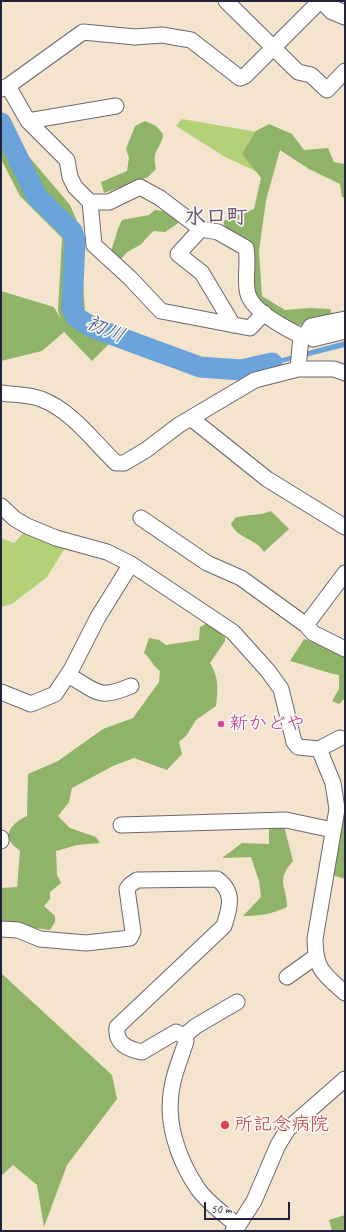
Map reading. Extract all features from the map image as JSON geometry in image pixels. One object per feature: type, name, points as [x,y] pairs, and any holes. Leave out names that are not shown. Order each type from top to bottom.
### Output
[{"type":"main road","points":[[324,1],[333,10],[345,15]]},
{"type":"street","points":[[226,1],[298,72],[311,75],[327,90],[345,71]]},
{"type":"street","points":[[264,313],[250,328],[161,311],[130,278],[94,245],[90,202],[75,187],[70,177],[68,160],[28,121],[21,105],[5,87],[83,32],[135,37],[162,35],[191,40],[240,78],[245,76],[320,1]]},
{"type":"street","points":[[28,121],[116,106]]},
{"type":"street","points":[[90,202],[109,202],[140,187],[160,198],[201,229],[218,232],[246,248],[248,257],[248,295],[257,308],[302,338]]},
{"type":"street","points":[[201,229],[178,254],[202,273],[232,325]]},
{"type":"street","points":[[298,367],[302,338],[311,326],[341,326]]},
{"type":"street","points":[[1,393],[40,398],[54,405],[78,424],[116,463],[124,463],[146,450],[179,425],[192,419],[255,380],[298,367],[334,369],[345,373]]},
{"type":"street","points":[[192,419],[267,479],[345,527]]},
{"type":"street","points":[[1,506],[15,519],[28,526],[56,538],[108,552],[131,564],[232,632],[273,667],[281,689],[294,742],[298,747],[319,749],[340,738]]},
{"type":"street","points":[[141,518],[207,563],[241,578],[306,625],[312,632],[345,649]]},
{"type":"street","points":[[1,692],[31,704],[55,694],[68,675],[98,617],[131,564]]},
{"type":"street","points":[[306,625],[345,573]]},
{"type":"street","points":[[68,675],[102,694],[112,694],[131,686]]},
{"type":"street","points":[[319,749],[339,783],[334,830],[315,939],[315,957],[323,972],[345,993]]},
{"type":"street","points":[[121,825],[286,820],[334,830]]},
{"type":"street","points":[[1,929],[18,930],[40,939],[86,943],[130,938],[133,932],[128,889],[130,885],[137,880],[217,879],[225,885],[229,892],[228,912],[224,926],[117,1027],[116,1034],[118,1040],[125,1047],[142,1052],[176,1032],[184,1036],[186,1041],[173,1083],[171,1115],[173,1135],[183,1163],[198,1190],[236,1229],[254,1201],[278,1145],[288,1129],[345,1079]]},
{"type":"street","points":[[287,977],[315,957]]},
{"type":"street","points":[[184,1036],[196,1026],[237,1002]]},
{"type":"green space","points":[[1,117],[8,132],[70,205],[83,235],[82,263],[85,313],[114,328],[160,343],[176,352],[200,359],[247,362],[241,373],[199,374],[156,362],[109,344],[92,361],[64,332],[42,351],[1,361],[1,291],[54,307],[60,318],[58,310],[62,238],[20,196],[1,159]]},
{"type":"green space","points":[[182,119],[269,134],[260,173],[225,157],[176,126]]},
{"type":"green space","points":[[145,121],[156,126],[163,134],[155,157],[156,169],[148,177],[104,193],[101,182],[127,171],[129,158],[126,149],[135,126]]},
{"type":"green space","points":[[269,124],[292,134],[304,150],[328,148],[334,162],[345,164],[345,198],[342,197],[340,184],[309,169],[280,150],[266,200],[259,251],[262,296],[285,310],[310,308],[330,309],[333,317],[317,324],[286,326],[249,294],[247,249],[227,232],[223,221],[254,209],[261,178],[242,154],[256,131]]},
{"type":"green space","points":[[155,210],[164,211],[180,222],[165,232],[154,231],[140,245],[128,252],[122,258],[115,260],[110,253],[122,220],[149,215]]},
{"type":"green space","points":[[271,511],[289,529],[264,552],[257,544],[238,533],[231,524],[235,518],[262,514]]},
{"type":"green space","points":[[26,530],[67,545],[47,577],[12,604],[1,607],[1,538],[14,543]]},
{"type":"green space","points":[[209,622],[225,633],[225,641],[210,663],[215,673],[217,684],[216,706],[196,720],[186,736],[179,742],[182,754],[167,770],[134,758],[113,766],[72,788],[69,802],[58,816],[70,828],[96,837],[100,843],[77,845],[56,851],[57,875],[61,883],[50,892],[50,899],[44,906],[55,916],[55,922],[50,930],[1,924],[1,888],[17,887],[20,851],[11,842],[9,833],[10,829],[16,823],[27,816],[28,774],[58,761],[103,729],[133,718],[159,682],[160,671],[144,653],[149,638],[159,640],[166,645],[199,640],[200,627]]},
{"type":"green space","points":[[304,639],[345,653],[345,698],[339,704],[332,701],[339,689],[339,675],[290,661]]},
{"type":"green space","points":[[341,814],[345,815],[345,879],[329,874]]},
{"type":"green space","points":[[269,825],[284,826],[293,861],[284,874],[283,879],[287,907],[266,914],[243,916],[261,897],[259,881],[251,857],[222,858],[242,843],[269,844]]},
{"type":"green space","points":[[1,973],[112,1075],[117,1099],[67,1165],[44,1227],[37,1185],[13,1165],[1,1176]]},
{"type":"green space","points":[[345,1215],[345,1231],[332,1231],[329,1220]]},
{"type":"water","points":[[345,341],[345,347],[241,373],[245,368]]},
{"type":"waterway","name":"初川","points":[[1,123],[37,197],[72,231],[75,241],[72,309],[77,318],[94,328],[200,367],[241,370],[272,363]]},
{"type":"place","name":"新かどや","points":[[221,724]]},
{"type":"place","name":"所記念病院","points":[[225,1125]]},
{"type":"district","name":"水口町","points":[[216,217]]}]
